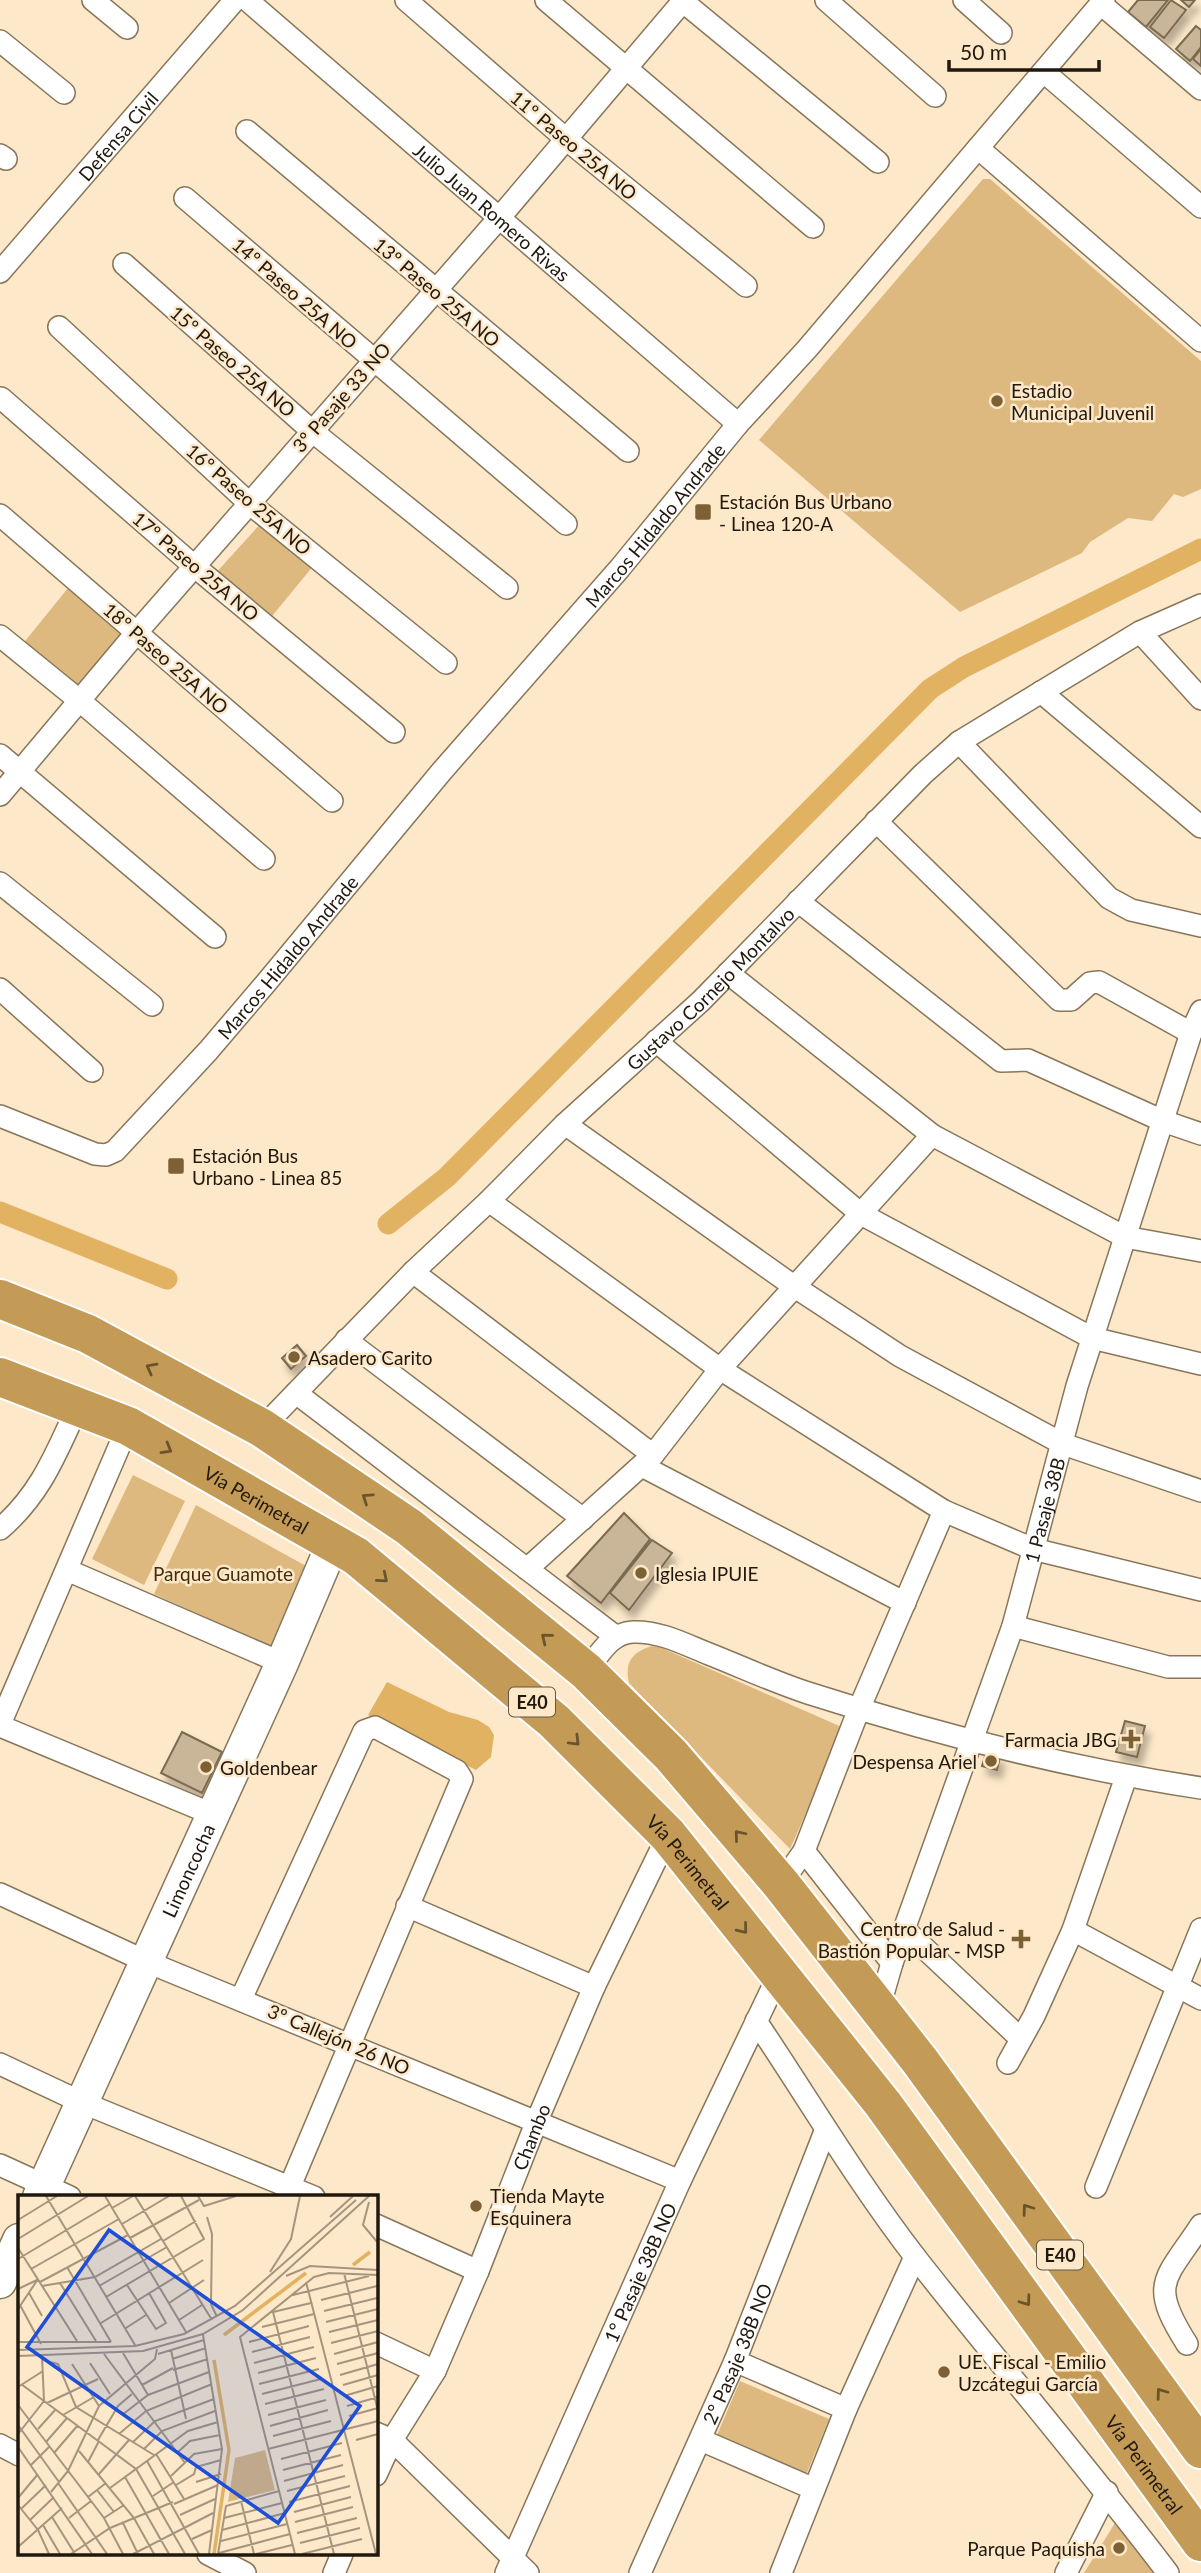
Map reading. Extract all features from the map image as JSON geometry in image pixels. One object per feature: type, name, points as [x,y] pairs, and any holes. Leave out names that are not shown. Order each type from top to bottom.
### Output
[{"type":"highway","name":"E40","points":[[0,1299],[88,1334],[262,1428],[409,1527],[586,1671],[671,1755],[781,1884],[920,2060],[1196,2432]]},
{"type":"highway","name":"Vía Perimetral","points":[[0,1377],[128,1426],[356,1556],[554,1720],[668,1835],[883,2104],[1201,2542]]},
{"type":"street","points":[[93,0],[127,27]]},
{"type":"street","name":"Defensa Civil","points":[[0,272],[235,0]]},
{"type":"street","name":"Julio Juan Romero Rivas","points":[[247,0],[738,424]]},
{"type":"street","name":"11º Paseo 25A NO","points":[[406,0],[566,139],[746,286]]},
{"type":"street","points":[[546,0],[813,227]]},
{"type":"street","points":[[826,0],[935,96]]},
{"type":"street","points":[[964,0],[1001,33]]},
{"type":"street","points":[[682,1],[878,162]]},
{"type":"street","name":"3º Pasaje 33 NO","points":[[0,796],[137,632],[373,359],[500,217],[682,1]]},
{"type":"street","points":[[1103,2],[1201,89]]},
{"type":"street","name":"Marcos Hidaldo Andrade","points":[[0,1116],[95,1154],[115,1151],[208,1051],[442,771],[629,557],[738,424],[807,349],[1103,2]]},
{"type":"street","points":[[0,41],[64,93]]},
{"type":"street","points":[[1044,72],[1201,207]]},
{"type":"street","name":"13º Paseo 25A NO","points":[[247,131],[628,451]]},
{"type":"street","points":[[978,148],[1201,341]]},
{"type":"street","name":"14º Paseo 25A NO","points":[[185,198],[566,524]]},
{"type":"street","name":"15º Paseo 25A NO","points":[[124,264],[312,431],[507,588]]},
{"type":"street","name":"16º Paseo 25A NO","points":[[59,327],[249,503],[446,663]]},
{"type":"street","name":"17º Paseo 25A NO","points":[[1,398],[194,566],[394,732]]},
{"type":"street","name":"18º Paseo 25A NO","points":[[0,516],[332,801]]},
{"type":"street","name":"Gustavo Cornejo Montalvo","points":[[262,1428],[413,1272],[489,1201],[565,1124],[728,973],[923,774],[959,742],[1140,632],[1201,606]]},
{"type":"street","points":[[1140,632],[1201,699]]},
{"type":"street","points":[[0,636],[264,859]]},
{"type":"street","points":[[1041,692],[1201,827]]},
{"type":"street","points":[[959,742],[1109,898],[1130,910],[1201,926]]},
{"type":"street","points":[[0,755],[215,937]]},
{"type":"street","points":[[876,821],[1059,1000],[1071,1000],[1090,983],[1099,982],[1191,1033]]},
{"type":"street","points":[[0,883],[152,1005]]},
{"type":"street","points":[[798,901],[1001,1061],[1028,1060],[1163,1121],[1201,1134]]},
{"type":"street","points":[[728,973],[932,1135],[1125,1237],[1201,1251]]},
{"type":"street","points":[[0,989],[92,1071]]},
{"type":"street","name":"1 Pasaje 38B","points":[[878,2008],[1013,1626],[1077,1386],[1191,1033],[1201,1011]]},
{"type":"street","points":[[656,1041],[861,1214],[1092,1338],[1201,1364]]},
{"type":"street","points":[[565,1124],[794,1287],[900,1356],[1063,1444],[1201,1491]]},
{"type":"street","points":[[527,1569],[647,1460],[720,1369],[932,1135]]},
{"type":"street","points":[[489,1201],[720,1369],[944,1511],[1033,1549],[1201,1590]]},
{"type":"street","points":[[413,1272],[647,1460],[905,1603]]},
{"type":"street","points":[[346,1340],[583,1519]]},
{"type":"street","points":[[296,1393],[615,1636]]},
{"type":"street","points":[[0,1529],[35,1493],[78,1406]]},
{"type":"street","points":[[128,1426],[0,1725],[212,1814]]},
{"type":"street","points":[[781,1884],[804,1851],[859,1709],[944,1511]]},
{"type":"street","name":"Limoncocha","points":[[51,2193],[82,2102],[334,1543]]},
{"type":"street","points":[[67,1570],[282,1663]]},
{"type":"street","points":[[1013,1626],[1168,1667],[1201,1667]]},
{"type":"street","points":[[586,1671],[615,1636],[631,1632],[665,1636],[792,1688],[859,1709],[971,1740],[1126,1777],[1201,1788]]},
{"type":"street","points":[[241,1999],[364,1731],[375,1727],[457,1771],[461,1779],[290,2186]]},
{"type":"street","points":[[1008,2063],[1073,1930],[1126,1777]]},
{"type":"street","name":"Chambo","points":[[378,2466],[384,2437],[435,2371],[594,1987],[668,1835]]},
{"type":"street","points":[[804,1851],[892,1963]]},
{"type":"street","name":"3º Callejón 26 NO","points":[[0,1894],[145,1961],[680,2180]]},
{"type":"street","points":[[407,1906],[594,1987]]},
{"type":"street","points":[[904,1929],[1021,2039]]},
{"type":"street","points":[[1096,2187],[1201,1929]]},
{"type":"street","points":[[1073,1930],[1201,1999]]},
{"type":"street","name":"1° Pasaje 38B NO","points":[[516,2568],[680,2180],[779,1974]]},
{"type":"street","points":[[756,2021],[826,2129],[915,2257],[1107,2492],[1168,2573]]},
{"type":"street","points":[[0,2064],[82,2102],[310,2195]]},
{"type":"street","name":"2° Pasaje 38B NO","points":[[639,2573],[735,2361],[826,2129]]},
{"type":"street","points":[[0,2165],[51,2193]]},
{"type":"street","points":[[1187,2344],[1166,2306],[1163,2292],[1166,2277],[1201,2225]]},
{"type":"street","points":[[378,2226],[478,2271]]},
{"type":"street","points":[[781,2573],[846,2409],[915,2257]]},
{"type":"street","points":[[378,2344],[435,2371]]},
{"type":"street","points":[[735,2361],[846,2409]]},
{"type":"street","points":[[384,2437],[516,2568]]},
{"type":"street","points":[[701,2440],[814,2489]]},
{"type":"street","points":[[0,2445],[18,2454]]},
{"type":"street","points":[[1066,2573],[1107,2492]]},
{"type":"street","points":[[212,2556],[245,2573]]},
{"type":"street","points":[[334,2573],[341,2556]]},
{"type":"green space","name":"Estadio Municipal Juvenil","points":[[983,179],[990,179],[1201,361],[1201,489],[1183,497],[1174,494],[1152,521],[1128,518],[1090,542],[1082,553],[960,612],[759,440]]},
{"type":"green space","points":[[262,522],[314,565],[268,621],[214,575]]},
{"type":"green space","points":[[68,588],[128,637],[79,694],[22,645]]},
{"type":"green space","points":[[133,1475],[185,1501],[144,1585],[92,1559]]},
{"type":"green space","name":"Parque Guamote","points":[[196,1505],[306,1566],[271,1647],[154,1594]]},
{"type":"green space","points":[[655,1645],[844,1728],[790,1849],[629,1683],[629,1662],[641,1650]]},
{"type":"green space","points":[[740,2381],[829,2419],[806,2475],[717,2435]]},
{"type":"green space","name":"Parque Paquisha","points":[[1115,2523],[1161,2573],[1084,2573]]},
{"type":"shaded area","points":[[387,1682],[449,1712],[478,1720],[489,1727],[494,1735],[491,1757],[476,1770],[368,1715]]},
{"type":"building","points":[[1138,0],[1168,0],[1146,27],[1128,12]]},
{"type":"building","points":[[1171,0],[1186,10],[1164,38],[1150,27]]},
{"type":"building","points":[[1181,0],[1195,0],[1189,7]]},
{"type":"building","points":[[1196,26],[1201,30],[1201,47],[1190,61],[1176,49]]},
{"type":"building","points":[[1201,49],[1201,66],[1193,59]]},
{"type":"building","name":"Asadero Carito","points":[[297,1345],[306,1356],[291,1369],[282,1358]]},
{"type":"building","points":[[624,1513],[650,1539],[601,1603],[567,1576]]},
{"type":"building","name":"Iglesia IPUIE","points":[[652,1540],[672,1553],[629,1610],[610,1593]]},
{"type":"building","name":"Farmacia JBG","points":[[1125,1721],[1145,1726],[1137,1757],[1116,1752]]},
{"type":"building","points":[[182,1732],[222,1752],[202,1793],[161,1773]]},
{"type":"building","name":"Despensa Ariel","points":[[986,1753],[1000,1757],[997,1770],[982,1766]]},
{"type":"waterway","points":[[388,1224],[447,1177],[930,689],[964,667],[1201,549]]},
{"type":"waterway","points":[[0,1212],[167,1279]]},
{"type":"place","name":"Estadio Municipal Juvenil","points":[[997,401]]},
{"type":"place","name":"Estación Bus Urbano - Linea 120-A","points":[[703,512]]},
{"type":"place","name":"Estación Bus Urbano - Linea 85","points":[[176,1166]]},
{"type":"place","name":"Asadero Carito","points":[[294,1357]]},
{"type":"place","name":"Iglesia IPUIE","points":[[641,1573]]},
{"type":"place","name":"Farmacia JBG","points":[[1131,1739]]},
{"type":"place","name":"Despensa Ariel","points":[[991,1761]]},
{"type":"place","name":"Goldenbear","points":[[206,1767]]},
{"type":"place","name":"Centro de Salud - Bastión Popular - MSP","points":[[1021,1939]]},
{"type":"place","name":"Tienda Mayte Esquinera","points":[[476,2206]]},
{"type":"place","name":"UE. Fiscal - Emilio Uzcátegui García","points":[[944,2372]]},
{"type":"place","name":"Parque Paquisha","points":[[1119,2548]]}]
